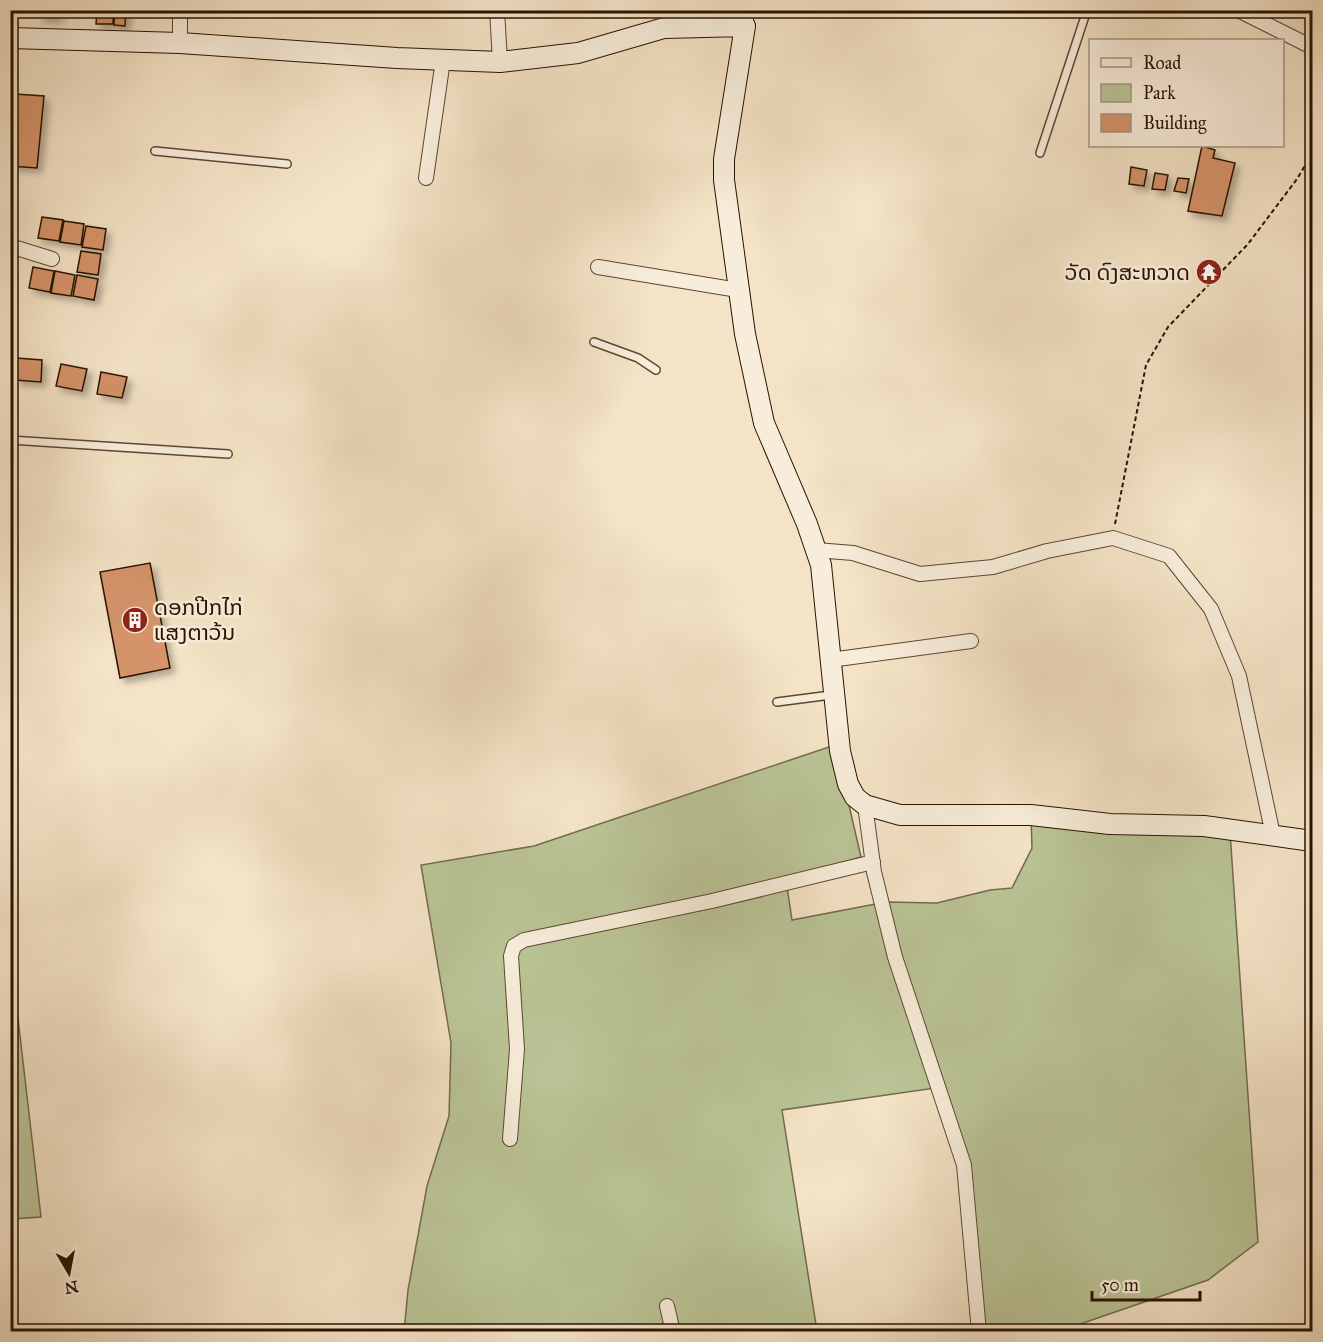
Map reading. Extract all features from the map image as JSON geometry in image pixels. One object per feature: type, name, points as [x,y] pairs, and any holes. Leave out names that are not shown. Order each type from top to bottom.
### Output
[{"type":"street","points":[[180,10],[180,43]]},
{"type":"street","points":[[497,10],[500,62]]},
{"type":"street","points":[[1238,10],[1312,47]]},
{"type":"street","points":[[12,38],[180,43],[500,62],[578,53],[664,28],[746,18],[724,159],[724,180],[738,290],[764,423],[821,565],[840,751],[848,784],[855,797],[865,805],[900,815],[1031,815],[1110,824],[1204,826],[1312,841]]},
{"type":"street","points":[[426,178],[443,60]]},
{"type":"street","points":[[10,246],[52,260]]},
{"type":"street","points":[[598,267],[738,290]]},
{"type":"street","points":[[816,550],[853,553],[920,574],[993,567],[1047,551],[1113,538],[1169,556],[1211,609],[1239,676],[1273,835]]},
{"type":"street","points":[[830,660],[971,641]]},
{"type":"street","points":[[865,805],[873,862],[895,957],[964,1165],[980,1332]]},
{"type":"street","points":[[510,1139],[517,1049],[511,956],[514,946],[524,940],[712,901],[873,862]]},
{"type":"street","points":[[667,1306],[673,1332]]},
{"type":"lane","points":[[1040,153],[1087,10]]},
{"type":"lane","points":[[10,58],[12,38]]},
{"type":"lane","points":[[155,151],[287,164]]},
{"type":"lane","points":[[594,342],[638,358],[656,370]]},
{"type":"lane","points":[[10,440],[228,454]]},
{"type":"lane","points":[[777,702],[834,695]]},
{"type":"path","points":[[1113,538],[1146,365],[1168,327],[1248,244],[1312,154]]},
{"type":"green space","points":[[835,745],[861,857],[786,880],[792,920],[886,902],[937,903],[990,890],[1012,888],[1032,848],[1031,815],[1230,832],[1258,1242],[1208,1280],[1060,1331],[977,1331],[963,1164],[935,1088],[782,1110],[817,1331],[404,1332],[408,1290],[427,1186],[449,1116],[451,1043],[421,865],[534,846]]},
{"type":"green space","points":[[11,958],[41,1217],[10,1219]]},
{"type":"building","points":[[39,10],[58,10],[58,17],[39,17]]},
{"type":"building","points":[[97,10],[113,10],[113,24],[96,24]]},
{"type":"building","points":[[115,10],[126,10],[125,26],[114,25]]},
{"type":"building","points":[[15,94],[44,96],[37,168],[10,166]]},
{"type":"building","points":[[1202,147],[1215,150],[1213,158],[1235,163],[1222,216],[1188,211]]},
{"type":"building","points":[[1131,167],[1147,170],[1144,186],[1129,184]]},
{"type":"building","points":[[1155,173],[1168,175],[1165,190],[1152,189]]},
{"type":"building","points":[[1178,178],[1189,179],[1186,193],[1174,191]]},
{"type":"building","points":[[42,217],[63,220],[59,241],[38,238]]},
{"type":"building","points":[[64,221],[84,224],[81,245],[60,242]]},
{"type":"building","points":[[86,226],[106,229],[103,250],[82,247]]},
{"type":"building","points":[[81,251],[101,254],[98,275],[77,272]]},
{"type":"building","points":[[33,267],[54,271],[50,292],[29,288]]},
{"type":"building","points":[[55,271],[75,275],[71,296],[51,293]]},
{"type":"building","points":[[77,275],[98,279],[94,300],[73,296]]},
{"type":"building","points":[[16,358],[42,360],[41,382],[15,380]]},
{"type":"building","points":[[61,364],[87,369],[82,391],[56,386]]},
{"type":"building","points":[[101,372],[127,377],[122,398],[97,394]]},
{"type":"building","name":"ດອກປີກໄກ່ ແສງຕາວ້ນ","points":[[150,563],[170,668],[120,678],[100,572]]},
{"type":"place","name":"ວັດ ດົງສະຫວາດ","points":[[1209,272]]},
{"type":"place","name":"ດອກປີກໄກ່ ແສງຕາວ້ນ","points":[[135,620]]}]
